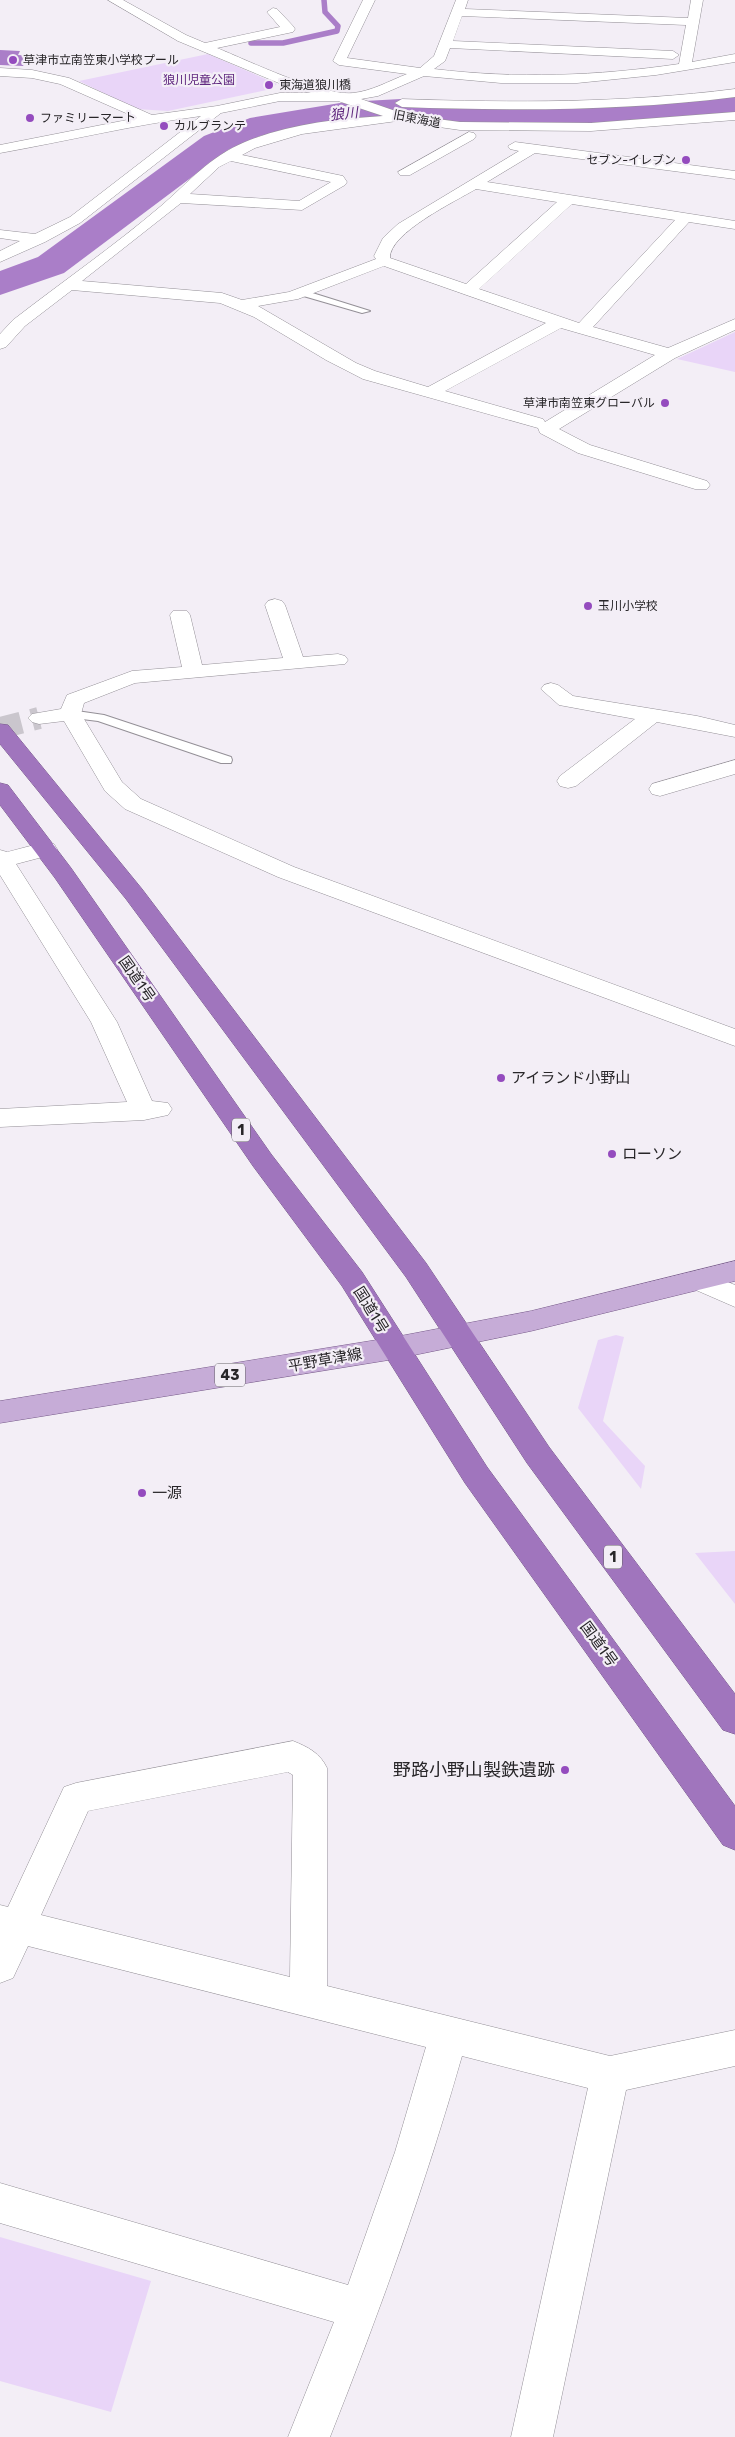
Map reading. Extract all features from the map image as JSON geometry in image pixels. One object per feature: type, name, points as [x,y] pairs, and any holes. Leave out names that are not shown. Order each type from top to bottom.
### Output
[{"type":"highway","name":"1","points":[[0,730],[134,894],[416,1270],[538,1455],[735,1720]]},
{"type":"highway","name":"国道1号","points":[[0,790],[46,850],[262,1160],[352,1279],[476,1475],[735,1834]]},
{"type":"main road","name":"平野草津線","points":[[0,1412],[395,1348],[531,1322],[735,1271]]},
{"type":"street","name":"旧東海道","points":[[114,0],[157,26],[291,83],[405,119],[470,134],[611,126],[735,116]]},
{"type":"street","points":[[369,0],[339,61],[484,78],[559,80],[686,61],[735,58]]},
{"type":"street","points":[[686,61],[696,0]]},
{"type":"street","points":[[0,149],[95,132],[150,119],[217,110],[280,97],[352,97],[373,93],[424,71],[440,58],[460,6],[693,22]]},
{"type":"street","points":[[206,47],[289,29],[273,12]]},
{"type":"street","points":[[446,44],[686,61]]},
{"type":"street","points":[[0,72],[32,74],[64,81],[150,119]]},
{"type":"street","points":[[349,100],[514,108],[569,108],[663,103],[735,93]]},
{"type":"street","points":[[0,257],[40,239],[75,220],[217,110]]},
{"type":"street","points":[[0,344],[26,317],[48,298],[70,285],[178,198],[214,164],[250,145],[300,130],[380,119],[405,119]]},
{"type":"street","points":[[405,172],[470,134]]},
{"type":"street","points":[[498,144],[735,175]]},
{"type":"street","points":[[384,261],[382,256],[388,241],[403,227],[532,149]]},
{"type":"street","points":[[178,198],[302,206],[340,182],[338,179],[229,156]]},
{"type":"street","points":[[472,184],[735,226]]},
{"type":"street","points":[[469,290],[569,200]]},
{"type":"street","points":[[582,329],[686,217]]},
{"type":"street","points":[[0,234],[40,239]]},
{"type":"street","points":[[244,304],[303,292],[384,261],[559,322],[669,354]]},
{"type":"street","points":[[70,285],[222,298],[244,304],[348,367],[537,424]]},
{"type":"street","points":[[428,392],[559,322]]},
{"type":"street","points":[[701,485],[584,449],[546,429],[669,354],[735,324]]},
{"type":"street","points":[[275,605],[295,664]]},
{"type":"street","points":[[180,615],[193,672]]},
{"type":"street","points":[[338,660],[132,677],[74,699],[70,714],[114,786],[133,804],[286,872],[735,1038]]},
{"type":"street","points":[[551,689],[566,701],[584,706],[653,715],[735,731]]},
{"type":"street","points":[[39,718],[70,714]]},
{"type":"street","points":[[568,782],[653,715]]},
{"type":"street","points":[[660,788],[735,767]]},
{"type":"street","points":[[0,1118],[152,1110],[104,1022],[1,859],[46,850]]},
{"type":"street","points":[[699,1280],[735,1297]]},
{"type":"street","points":[[0,1966],[9,1924],[76,1798],[293,1756],[310,1768],[308,2001]]},
{"type":"street","points":[[9,1924],[308,2001],[610,2075],[662,2062],[735,2048]]},
{"type":"street","points":[[309,2437],[360,2309],[415,2152],[448,2034]]},
{"type":"street","points":[[532,2437],[610,2075]]},
{"type":"street","points":[[0,2203],[360,2309]]},
{"type":"lane","points":[[303,292],[365,311]]},
{"type":"lane","points":[[70,714],[100,718],[226,760]]},
{"type":"green space","name":"狼川児童公園","points":[[208,54],[277,84],[271,89],[168,111],[136,109],[79,81]]},
{"type":"green space","points":[[735,332],[735,372],[677,359]]},
{"type":"green space","points":[[616,1335],[624,1337],[603,1421],[645,1466],[641,1489],[578,1408],[598,1340]]},
{"type":"green space","points":[[735,1551],[735,1604],[695,1553]]},
{"type":"green space","points":[[0,2237],[151,2281],[111,2412],[0,2381]]},
{"type":"shaded area","name":"草津市立南笠東小学校プール","points":[[0,50],[20,51],[18,55],[30,56],[23,66],[0,65]]},
{"type":"waterway","points":[[251,43],[283,43],[337,31],[338,26],[325,12],[324,0]]},
{"type":"waterway","name":"狼川","points":[[0,284],[51,265],[216,143],[250,128],[282,121],[346,112],[401,109],[556,117],[735,107]]},
{"type":"tunnel","points":[[0,728],[39,718]]},
{"type":"place","name":"草津市立南笠東小学校プール","points":[[13,60]]},
{"type":"place","name":"東海道狼川橋","points":[[269,85]]},
{"type":"place","name":"ファミリーマート","points":[[30,118]]},
{"type":"place","name":"カルブランテ","points":[[164,126]]},
{"type":"place","name":"セブン-イレブン","points":[[686,160]]},
{"type":"place","name":"草津市南笠東グローバル","points":[[665,403]]},
{"type":"place","name":"玉川小学校","points":[[588,606]]},
{"type":"place","name":"アイランド小野山","points":[[501,1078]]},
{"type":"place","name":"ローソン","points":[[612,1154]]},
{"type":"place","name":"一源","points":[[142,1493]]},
{"type":"place","name":"野路小野山製鉄遺跡","points":[[565,1770]]}]
